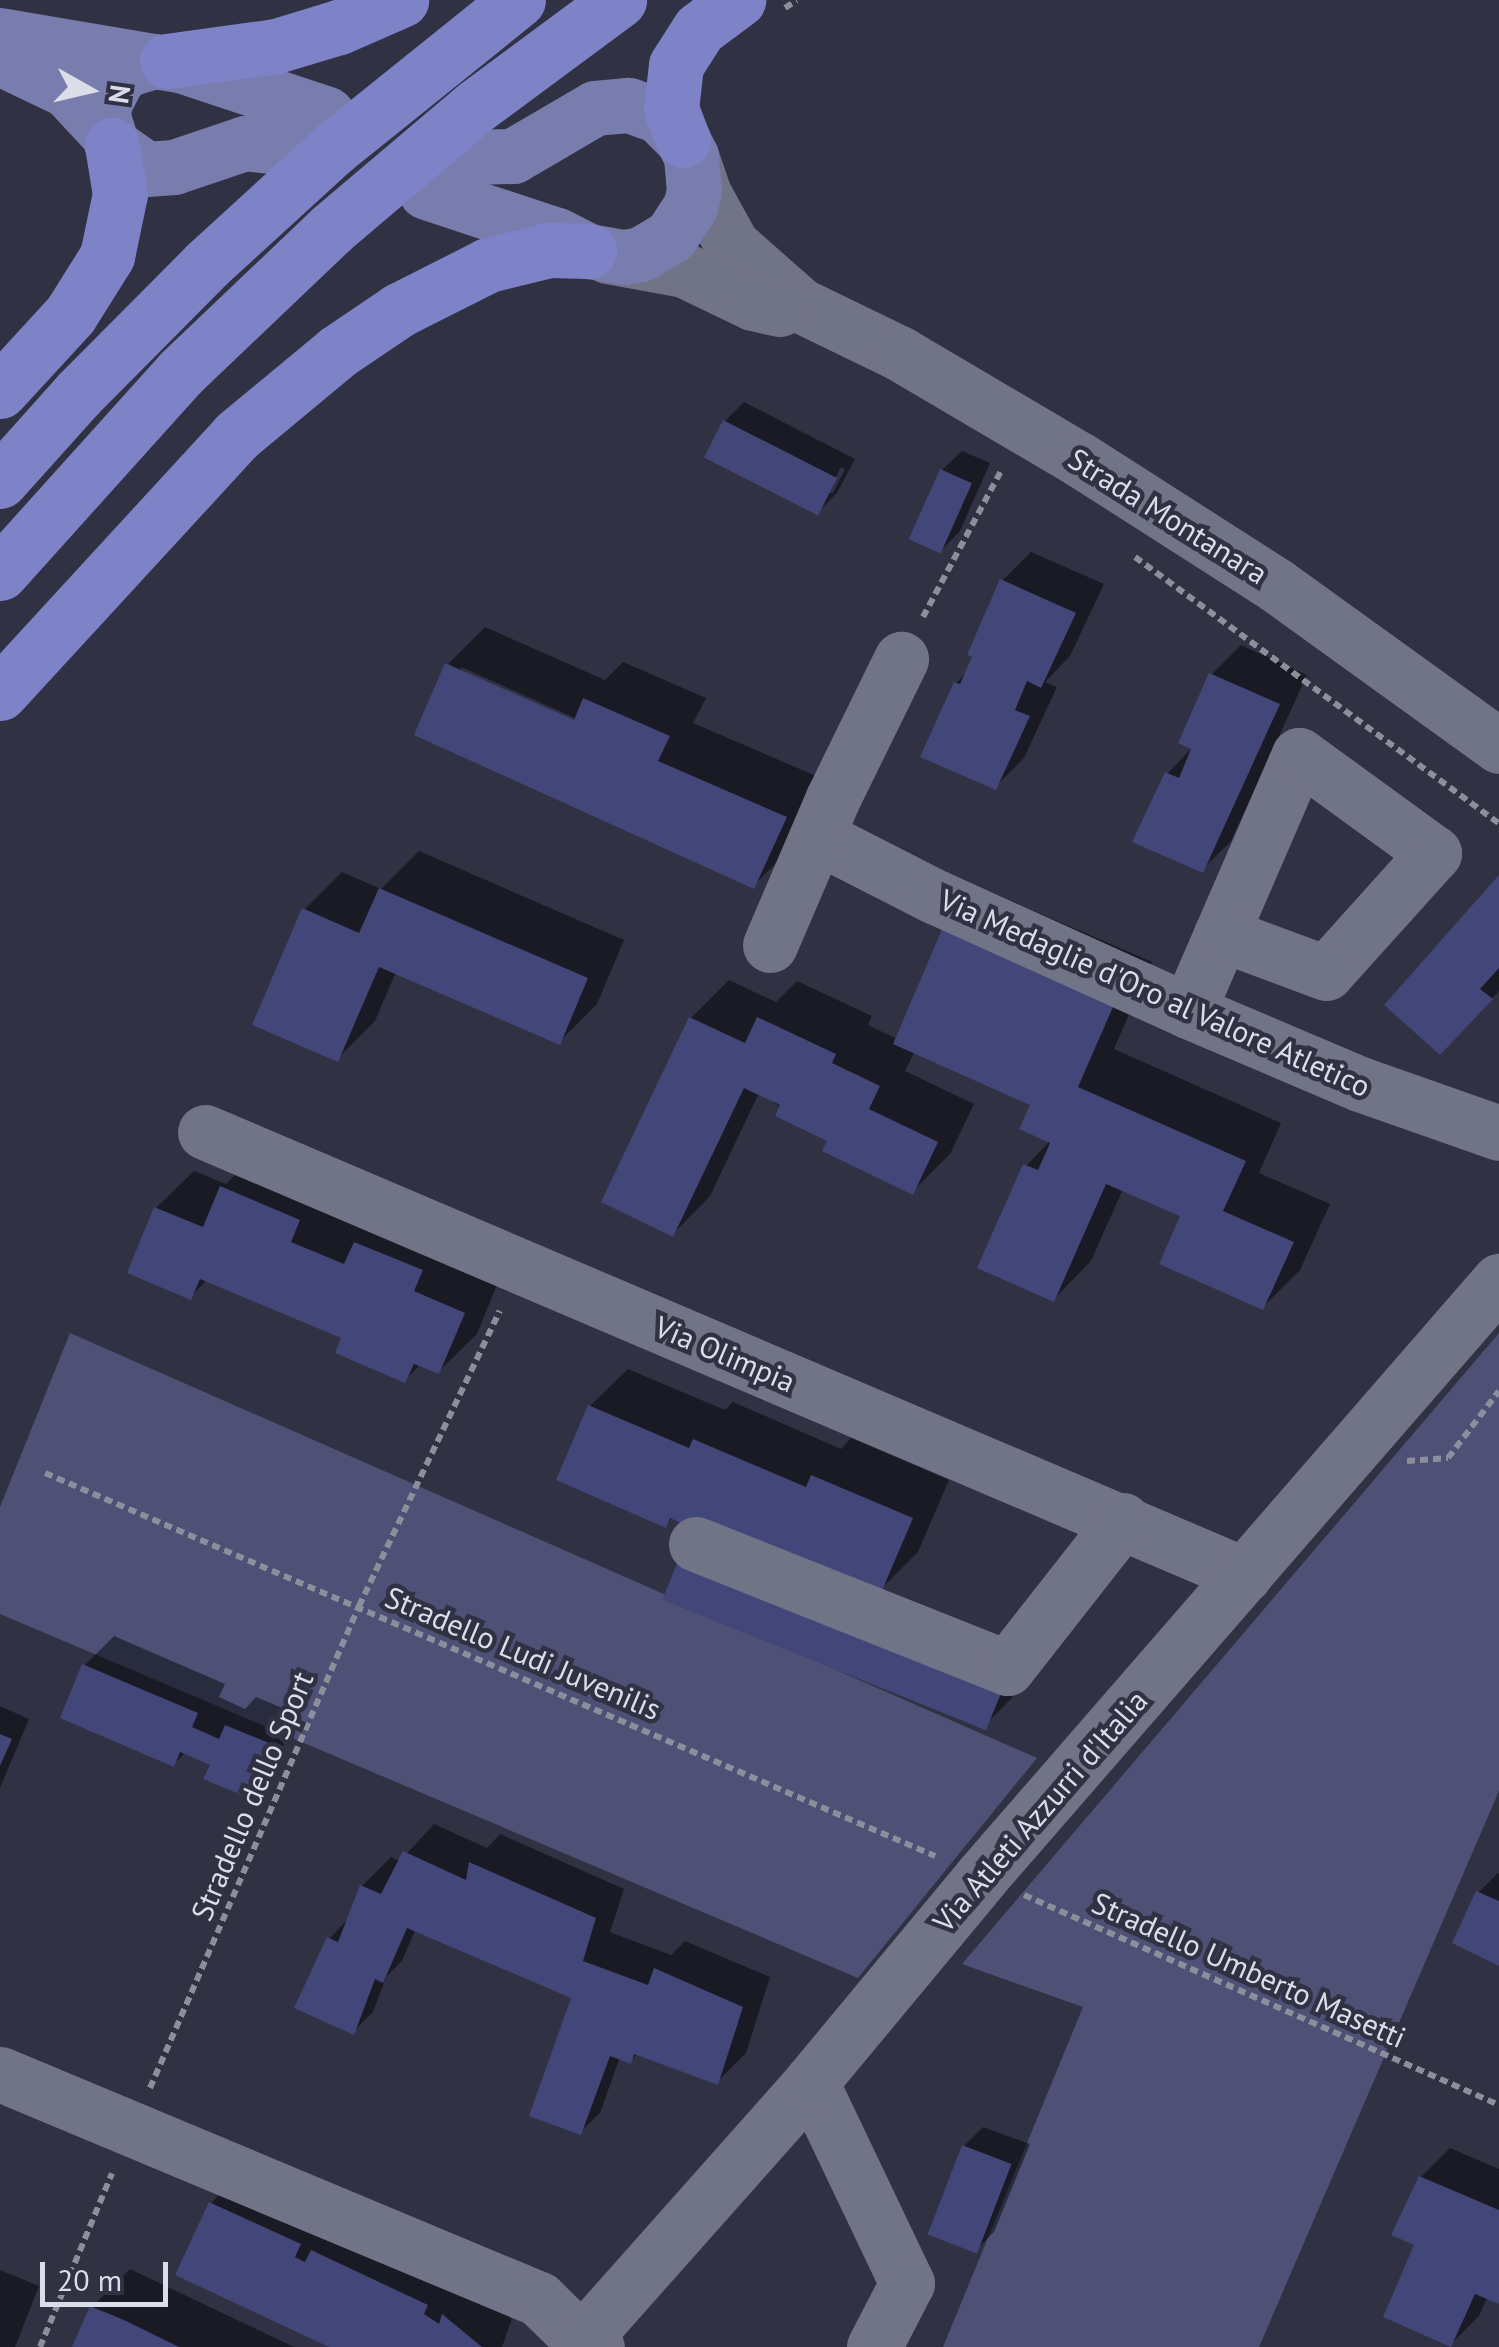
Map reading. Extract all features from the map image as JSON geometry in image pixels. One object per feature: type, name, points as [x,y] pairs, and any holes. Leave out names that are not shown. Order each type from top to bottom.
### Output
[{"type":"highway","points":[[161,61],[276,46],[339,27],[401,0]]},
{"type":"highway","points":[[0,481],[146,324],[270,206],[413,81],[518,0]]},
{"type":"highway","points":[[0,573],[168,386],[331,230],[472,131],[619,0]]},
{"type":"highway","points":[[687,148],[671,109],[676,65],[700,29],[754,9]]},
{"type":"highway","points":[[0,391],[70,315],[108,256],[120,194],[109,138]]},
{"type":"highway","points":[[0,693],[236,436],[337,352],[399,310],[488,265],[549,250],[598,254]]},
{"type":"main road","points":[[0,35],[161,61],[308,131],[244,143],[160,170],[133,164],[67,90],[0,58]]},
{"type":"main road","points":[[109,138],[104,104],[117,78],[141,63],[161,61]]},
{"type":"main road","name":"Strada Montanara","points":[[472,131],[498,158],[525,152],[580,115],[612,105],[644,108],[659,116],[687,148]]},
{"type":"main road","points":[[598,254],[641,254],[671,236],[682,223],[694,190],[687,148]]},
{"type":"main road","name":"Strada Montanara","points":[[426,192],[557,235],[598,254]]},
{"type":"street","name":"Strada Montanara","points":[[687,148],[704,194],[732,246],[818,315],[914,361],[1112,480],[1276,584],[1499,746]]},
{"type":"street","name":"Strada Montanara","points":[[598,254],[670,266],[753,302],[818,315]]},
{"type":"street","points":[[770,945],[901,659]]},
{"type":"street","name":"Via Medaglie d'Oro al Valore Atletico","points":[[818,838],[936,897],[1188,1010],[1360,1084],[1499,1133]]},
{"type":"street","points":[[1188,1010],[1222,934]]},
{"type":"street","name":"Via Olimpia","points":[[204,1132],[1246,1575]]},
{"type":"street","name":"Via Atleti Azzurri d'Italia","points":[[585,2345],[982,1876],[1499,1281]]},
{"type":"street","points":[[696,1544],[1007,1668],[1122,1520]]},
{"type":"street","points":[[0,2074],[539,2299],[585,2345]]},
{"type":"street","points":[[811,2082],[907,2283],[874,2347]]},
{"type":"path","points":[[754,9],[797,0]]},
{"type":"path","points":[[988,460],[1018,478]]},
{"type":"path","points":[[901,659],[1003,468]]},
{"type":"path","points":[[1122,548],[1499,823]]},
{"type":"path","name":"Stradello dello Sport","points":[[40,2347],[359,1606],[520,1268]]},
{"type":"path","points":[[1341,1466],[1448,1458],[1499,1392]]},
{"type":"path","name":"Stradello Ludi Juvenilis","points":[[46,1473],[982,1876]]},
{"type":"path","name":"Stradello Umberto Masetti","points":[[982,1876],[1499,2104]]},
{"type":"shaded area","points":[[70,1333],[1037,1758],[858,1978],[0,1614],[0,1507]]},
{"type":"shaded area","points":[[1499,1333],[1499,1791],[1259,2347],[943,2347],[1083,2007],[962,1964]]},
{"type":"building","points":[[723,420],[837,478],[818,516],[704,457]]},
{"type":"building","points":[[940,469],[972,483],[941,554],[909,539]]},
{"type":"building","points":[[1000,579],[1076,613],[1041,688],[1027,681],[1015,710],[1030,716],[996,790],[920,757],[954,682],[960,684],[972,657],[967,655]]},
{"type":"building","points":[[445,663],[574,720],[583,698],[670,736],[658,761],[787,817],[754,889],[414,735]]},
{"type":"building","points":[[1209,673],[1280,704],[1203,873],[1132,842],[1165,772],[1179,778],[1191,749],[1178,743]]},
{"type":"building","points":[[1499,875],[1499,968],[1480,989],[1493,999],[1440,1055],[1384,1005]]},
{"type":"building","points":[[379,888],[588,978],[560,1045],[379,967],[338,1062],[252,1025],[302,908],[359,933]]},
{"type":"building","points":[[944,925],[1116,1000],[1078,1087],[1246,1161],[1223,1211],[1294,1242],[1263,1310],[1159,1264],[1180,1216],[1106,1184],[1054,1302],[977,1268],[1023,1164],[1038,1170],[1050,1143],[1019,1129],[1030,1105],[893,1044]]},
{"type":"building","points":[[689,1017],[745,1043],[757,1017],[836,1054],[832,1063],[880,1086],[869,1109],[938,1142],[913,1195],[822,1151],[827,1141],[775,1116],[780,1105],[744,1088],[673,1237],[601,1202]]},
{"type":"building","points":[[220,1186],[300,1220],[291,1242],[344,1264],[354,1242],[423,1270],[414,1291],[465,1313],[439,1374],[414,1364],[405,1383],[335,1353],[341,1338],[200,1279],[191,1300],[127,1273],[154,1207],[203,1227]]},
{"type":"building","points":[[588,1405],[689,1448],[693,1439],[806,1487],[811,1475],[913,1518],[881,1593],[777,1564],[670,1518],[666,1528],[556,1480]]},
{"type":"building","points":[[680,1556],[1004,1687],[986,1730],[662,1600]]},
{"type":"building","points":[[82,1664],[198,1713],[192,1727],[219,1739],[225,1725],[269,1743],[247,1797],[203,1779],[210,1765],[180,1752],[174,1767],[60,1718]]},
{"type":"building","points":[[0,1734],[12,1739],[0,1766]]},
{"type":"building","points":[[403,1851],[466,1880],[469,1862],[596,1918],[583,1961],[648,1985],[654,1968],[743,2007],[718,2085],[634,2054],[631,2064],[610,2056],[581,2135],[529,2116],[571,1998],[407,1928],[383,1983],[375,1979],[354,2035],[294,2008],[327,1937],[338,1942],[360,1885],[381,1894]]},
{"type":"building","points":[[1476,1891],[1499,1901],[1499,1966],[1452,1943]]},
{"type":"building","points":[[962,2145],[1011,2164],[977,2254],[928,2235]]},
{"type":"building","points":[[1419,2176],[1499,2210],[1499,2304],[1475,2294],[1451,2347],[1383,2317],[1414,2245],[1391,2235]]},
{"type":"building","points":[[209,2202],[301,2244],[295,2257],[305,2262],[311,2250],[428,2305],[424,2314],[439,2324],[442,2314],[482,2347],[329,2347],[175,2275]]},
{"type":"building","points":[[90,2306],[124,2320],[179,2347],[72,2347]]}]
